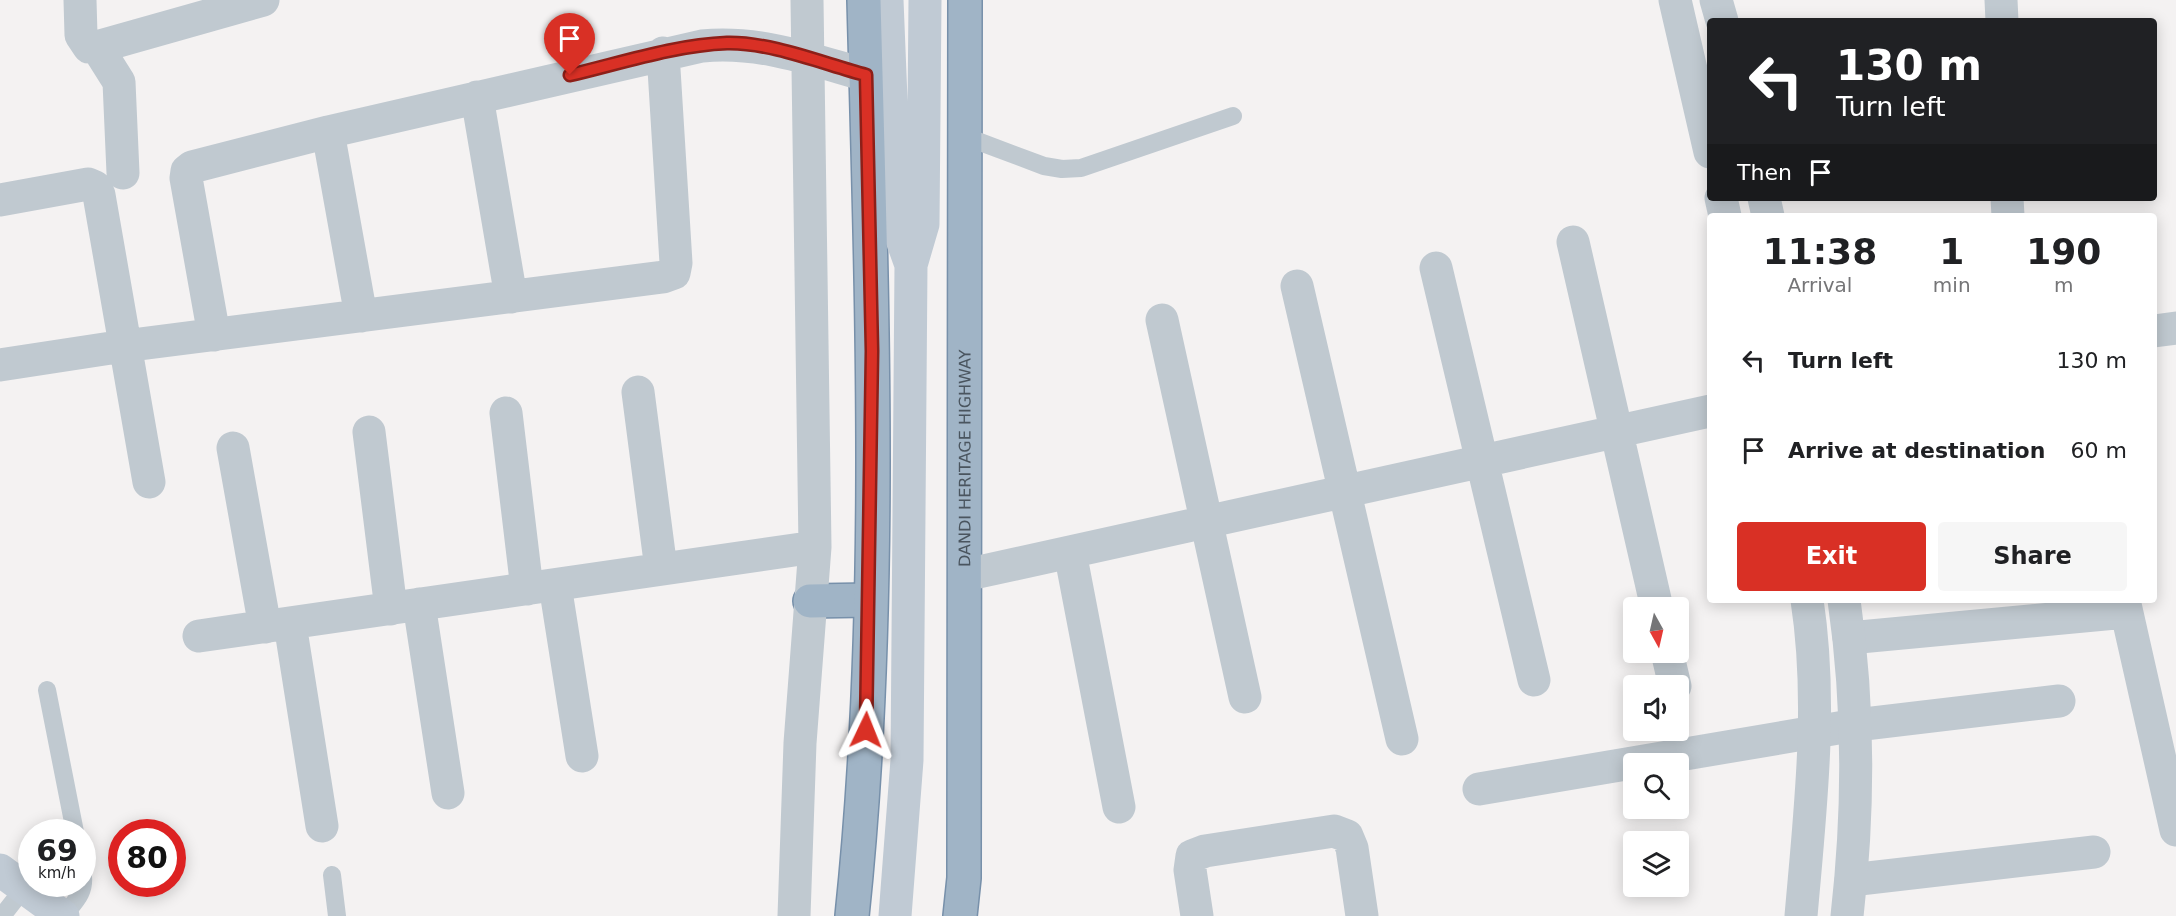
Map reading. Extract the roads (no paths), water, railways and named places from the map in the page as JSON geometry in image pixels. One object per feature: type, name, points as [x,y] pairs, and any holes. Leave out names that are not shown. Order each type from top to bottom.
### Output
[{"type":"highway","points":[[852,916],[866,754],[870,600],[872,351],[864,0]]},
{"type":"highway","name":"DANDI HERITAGE HIGHWAY","points":[[960,916],[964,878],[965,0]]},
{"type":"highway","points":[[810,601],[870,600]]},
{"type":"main road","points":[[887,0],[896,223],[911,265]]},
{"type":"main road","points":[[895,916],[907,760],[911,265],[923,224],[925,0]]},
{"type":"main road","points":[[12,879],[63,916]]},
{"type":"street","points":[[80,0],[81,35],[89,47],[97,47],[263,0]]},
{"type":"street","points":[[794,916],[800,743],[815,547],[810,60],[807,0]]},
{"type":"street","points":[[1675,0],[1707,139]]},
{"type":"street","points":[[1716,0],[1721,18]]},
{"type":"street","points":[[214,335],[187,171],[328,132],[663,53],[728,43],[758,46],[866,75]]},
{"type":"street","points":[[97,47],[119,82],[123,173]]},
{"type":"street","points":[[0,365],[124,346],[663,277],[674,273],[676,262],[663,53]]},
{"type":"street","points":[[477,97],[511,297]]},
{"type":"street","points":[[328,132],[362,316]]},
{"type":"street","points":[[0,200],[88,184],[95,187],[99,195],[149,482]]},
{"type":"street","points":[[1573,242],[1655,597]]},
{"type":"street","points":[[1436,268],[1534,680]]},
{"type":"street","points":[[1297,286],[1402,739]]},
{"type":"street","points":[[1162,320],[1245,697]]},
{"type":"street","points":[[2157,331],[2176,328]]},
{"type":"street","points":[[638,392],[661,569]]},
{"type":"street","points":[[964,575],[1707,412]]},
{"type":"street","points":[[506,413],[541,587],[582,756]]},
{"type":"street","points":[[369,432],[405,607],[448,793]]},
{"type":"street","points":[[233,448],[278,625],[322,826]]},
{"type":"street","points":[[199,636],[815,547]]},
{"type":"street","points":[[1070,552],[1119,807]]},
{"type":"street","points":[[1801,916],[1814,732],[1807,603]]},
{"type":"street","points":[[1844,603],[1856,725],[1851,880],[1847,916]]},
{"type":"street","points":[[1849,638],[2125,606],[2166,738],[2176,830]]},
{"type":"street","points":[[1479,789],[1856,725],[2059,701]]},
{"type":"street","points":[[1197,916],[1190,870],[1192,856],[1205,851],[1334,831],[1347,836],[1352,848],[1362,916]]},
{"type":"street","points":[[1851,880],[2094,852]]},
{"type":"lane","points":[[964,136],[1062,170],[1081,168],[1233,116]]},
{"type":"lane","points":[[47,690],[72,819]]},
{"type":"lane","points":[[332,875],[337,916]]},
{"type":"lane","points":[[2,916],[12,879]]},
{"type":"lane","points":[[63,916],[80,897]]}]
